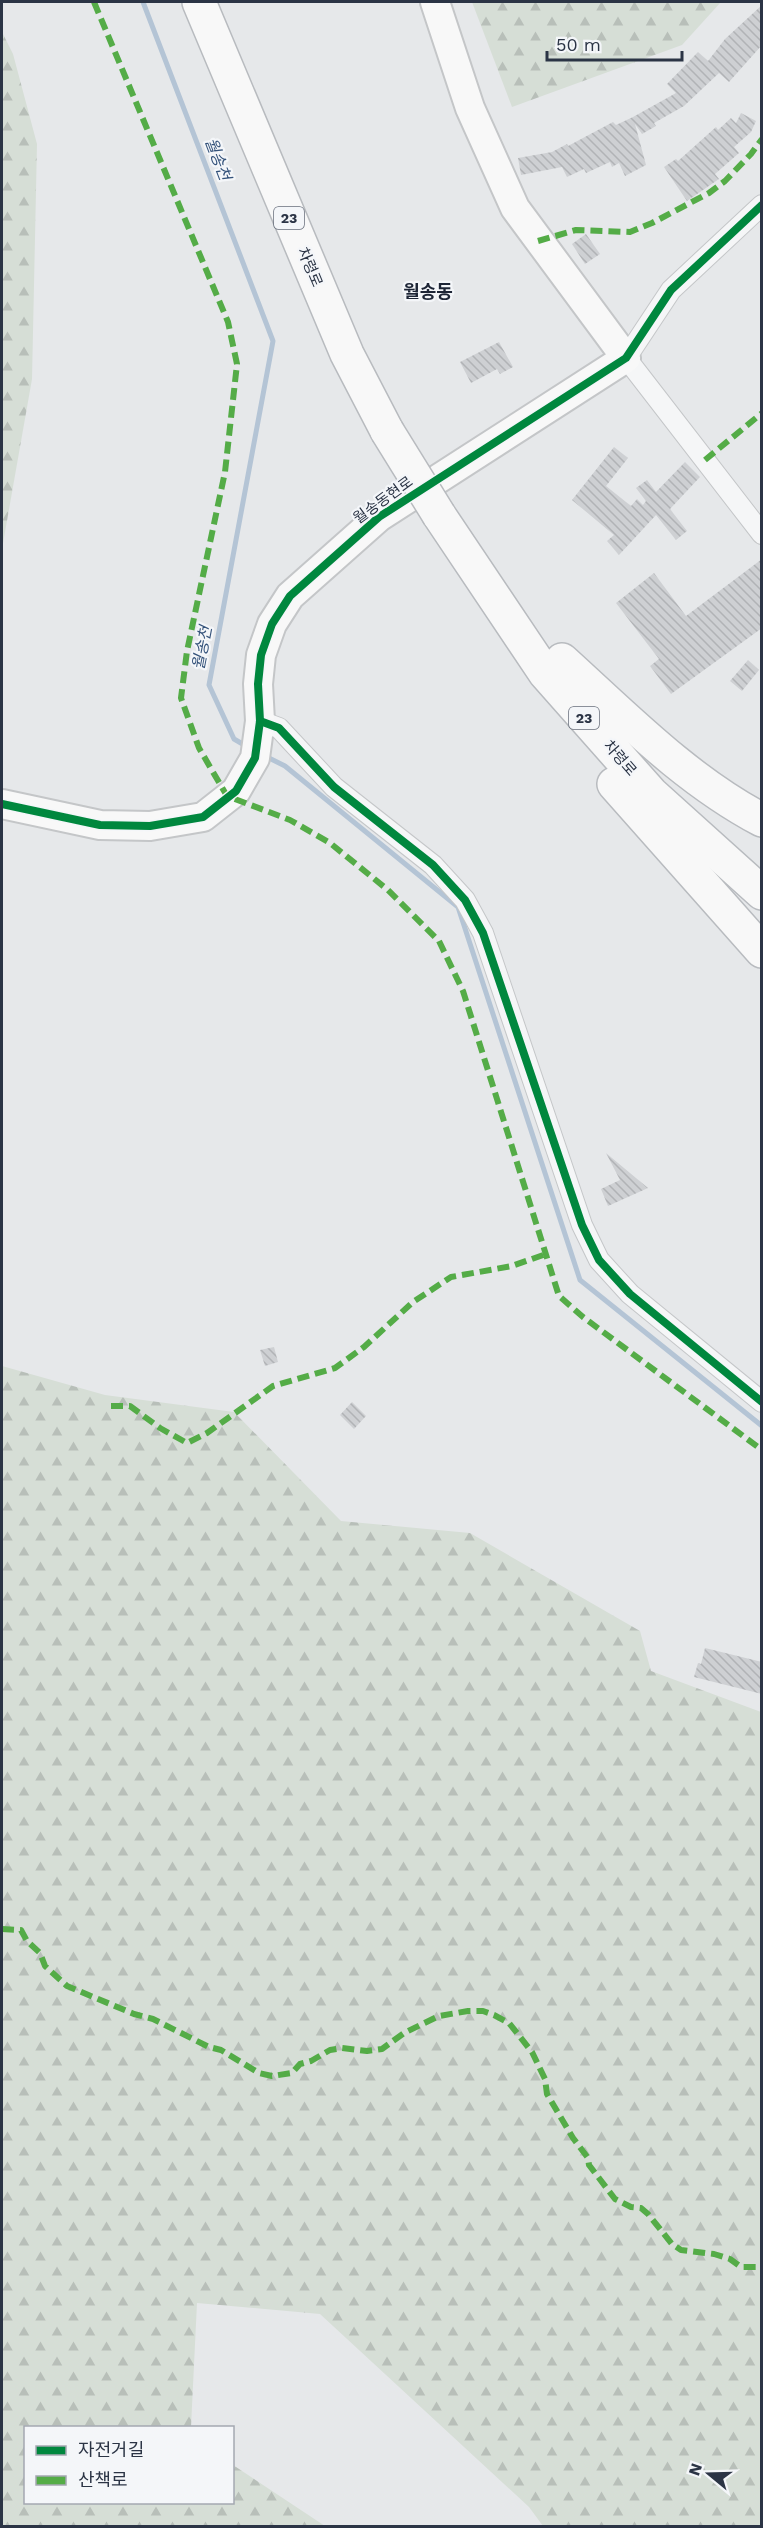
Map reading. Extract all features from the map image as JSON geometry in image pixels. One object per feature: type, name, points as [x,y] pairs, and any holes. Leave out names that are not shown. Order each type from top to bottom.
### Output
[{"type":"highway","name":"차령로","points":[[198,2],[347,354],[554,666],[651,794],[762,893]]},
{"type":"highway","name":"차령로","points":[[222,2],[367,344],[396,426]]},
{"type":"highway","name":"차령로","points":[[554,666],[666,778],[762,864]]},
{"type":"highway","points":[[554,666],[682,768],[740,809],[762,820]]},
{"type":"highway","points":[[554,666],[614,785],[762,951]]},
{"type":"street","points":[[435,2],[470,108],[515,208],[626,358],[762,534]]},
{"type":"street","points":[[626,358],[671,290],[762,205]]},
{"type":"street","name":"월송동현로","points":[[259,729],[258,684],[261,655],[272,624],[290,596],[379,517],[626,358]]},
{"type":"street","points":[[2,804],[100,825],[150,826],[203,817],[236,791],[255,758],[259,729],[279,728],[334,787],[433,865],[465,900],[483,933],[582,1225],[599,1260],[630,1294],[762,1402]]},
{"type":"green space","points":[[472,2],[721,2],[682,45],[512,107]]},
{"type":"green space","points":[[2,32],[13,54],[37,144],[32,379],[2,549]]},
{"type":"green space","points":[[2,1366],[105,1395],[234,1412],[341,1521],[470,1533],[640,1631],[651,1671],[761,1712],[761,2526],[543,2526],[529,2507],[320,2314],[197,2303],[191,2426],[24,2426],[24,2504],[234,2504],[234,2466],[325,2526],[2,2526]]},
{"type":"building","points":[[762,5],[762,45],[729,82],[719,73],[684,106],[654,123],[656,126],[642,134],[635,124],[646,165],[625,176],[619,163],[612,167],[610,162],[586,173],[584,169],[567,177],[562,167],[521,175],[518,158],[552,152],[567,144],[568,146],[613,122],[616,125],[633,117],[676,93],[667,84],[698,52],[708,61],[725,39]]},
{"type":"building","points":[[741,113],[756,121],[751,132],[734,147],[739,153],[715,174],[719,179],[687,201],[664,167],[676,159],[678,161],[716,127],[718,130],[731,118],[736,123]]},
{"type":"building","points":[[586,234],[600,254],[585,264],[572,244]]},
{"type":"building","points":[[499,342],[513,367],[500,374],[497,369],[471,383],[460,362]]},
{"type":"building","points":[[614,447],[628,458],[606,486],[631,506],[637,499],[643,505],[646,501],[636,488],[647,480],[656,492],[685,462],[700,477],[670,509],[687,531],[676,540],[656,515],[619,555],[607,541],[614,535],[572,500]]},
{"type":"building","points":[[762,559],[762,628],[671,694],[650,666],[659,659],[616,603],[654,573],[686,616]]},
{"type":"building","points":[[748,660],[759,670],[742,691],[730,681]]},
{"type":"building","points":[[606,1153],[648,1188],[608,1206],[601,1189],[620,1180]]},
{"type":"building","points":[[274,1347],[278,1362],[265,1366],[260,1350]]},
{"type":"building","points":[[352,1402],[366,1416],[354,1429],[340,1415]]},
{"type":"building","points":[[705,1648],[762,1662],[762,1694],[694,1677],[698,1663],[701,1664]]},
{"type":"waterway","name":"월송천","points":[[143,2],[273,341],[209,685],[234,739],[246,746]]},
{"type":"waterway","name":"월송천","points":[[265,756],[285,766],[458,907],[580,1280],[762,1426]]},
{"type":"marked path","points":[[94,2],[228,322],[237,364],[225,472],[187,651],[181,698],[199,748],[227,796],[290,820],[330,843],[388,890],[439,941],[463,991],[559,1296],[583,1317],[762,1450]]},
{"type":"marked path","points":[[538,241],[576,230],[630,232],[652,223],[709,193],[725,181],[762,139]]},
{"type":"marked path","points":[[705,460],[762,413]]},
{"type":"marked path","points":[[111,1406],[130,1406],[160,1428],[187,1443],[207,1433],[273,1386],[335,1368],[364,1347],[413,1302],[451,1277],[512,1266],[546,1254]]},
{"type":"marked path","points":[[2,1929],[21,1930],[27,1941],[40,1953],[45,1966],[67,1986],[134,2014],[153,2019],[209,2047],[221,2050],[259,2073],[272,2076],[292,2073],[300,2064],[311,2061],[330,2050],[382,2049],[404,2033],[439,2016],[468,2011],[483,2011],[494,2015],[509,2023],[532,2052],[545,2079],[547,2094],[573,2138],[588,2158],[589,2165],[615,2199],[631,2207],[641,2208],[672,2244],[681,2250],[714,2254],[730,2259],[741,2267],[762,2267]]},
{"type":"cycle path","points":[[2,804],[100,825],[150,826],[203,817],[236,791],[255,758],[260,721],[258,684],[261,655],[272,624],[290,596],[379,517],[626,358],[671,290],[762,205]]},
{"type":"cycle path","points":[[260,721],[279,728],[334,787],[433,865],[465,900],[483,933],[582,1225],[599,1260],[630,1294],[762,1402]]},
{"type":"district","name":"월송동","points":[[428,291]]}]
